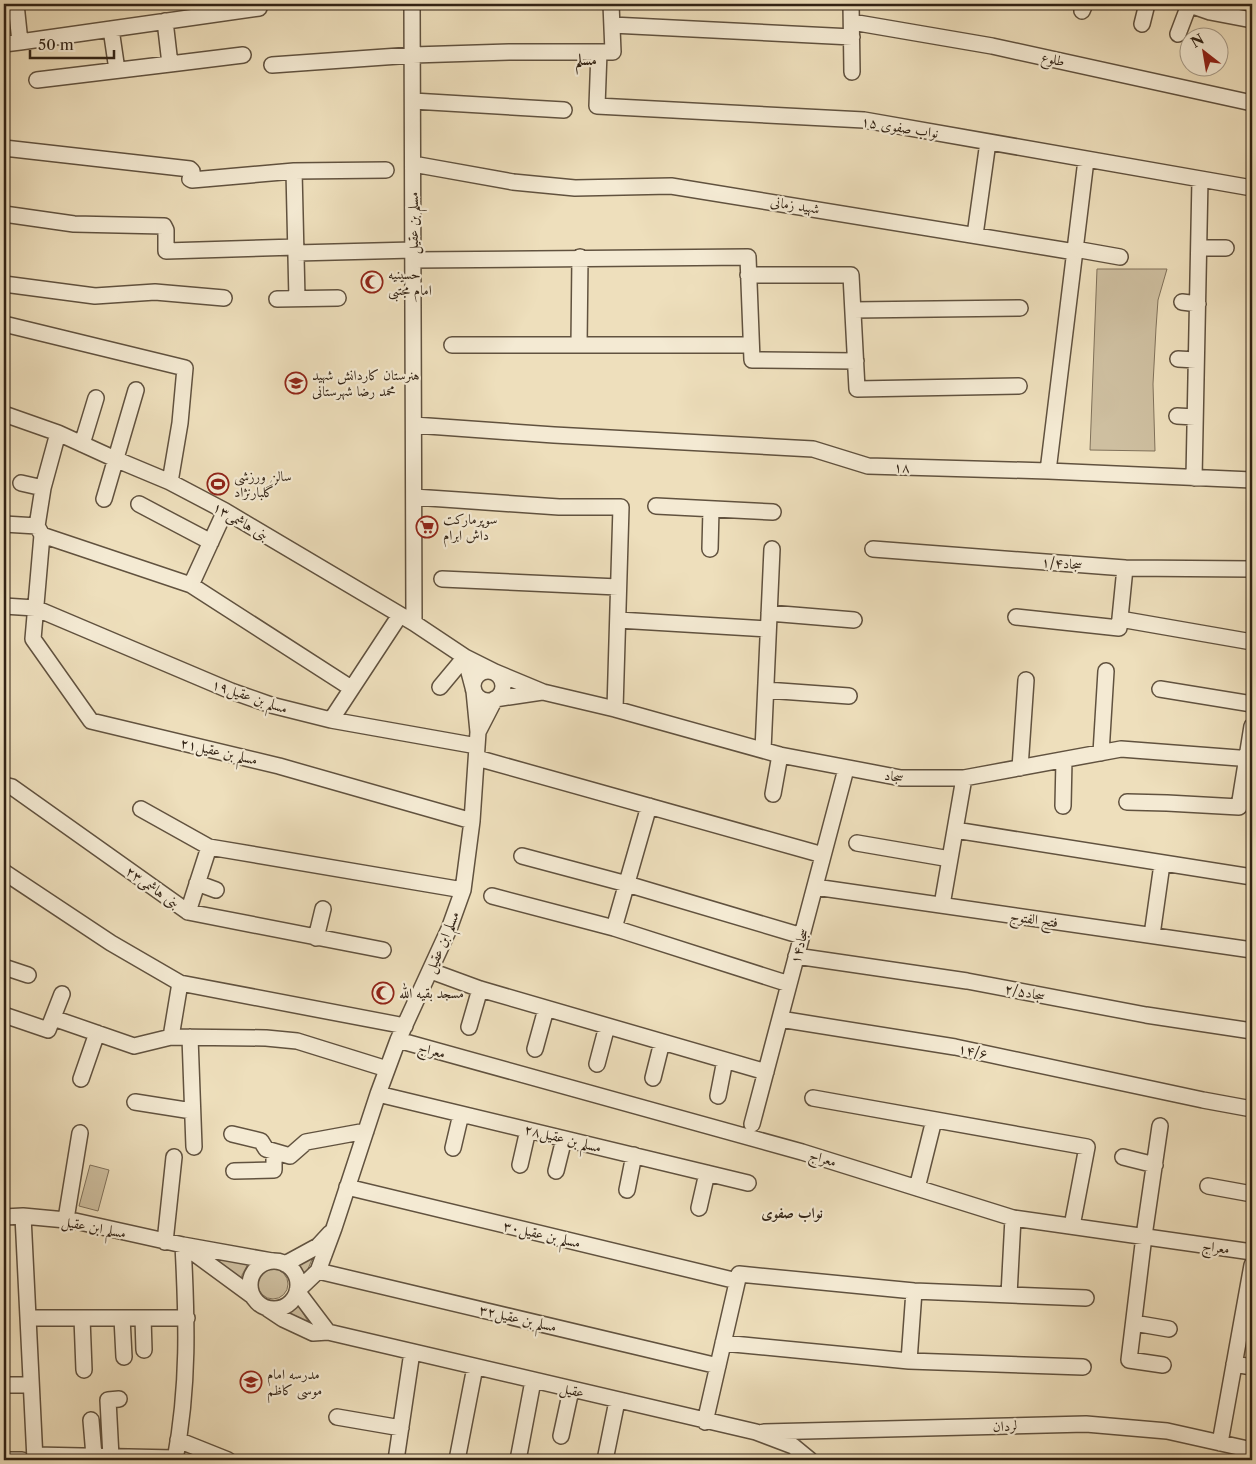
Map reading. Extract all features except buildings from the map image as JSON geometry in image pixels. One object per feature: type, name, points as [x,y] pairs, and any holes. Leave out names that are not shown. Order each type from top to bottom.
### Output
[{"type":"street","points":[[16,4],[20,42]]},
{"type":"street","name":"مسلم بن عقیل","points":[[412,4],[414,623]]},
{"type":"street","points":[[272,65],[413,55],[509,52],[612,52],[611,4]]},
{"type":"street","points":[[851,4],[852,72]]},
{"type":"street","points":[[1142,24],[1147,4]]},
{"type":"street","points":[[1180,28],[1188,4],[1210,12],[1252,20]]},
{"type":"street","points":[[4,44],[258,8]]},
{"type":"street","points":[[165,21],[170,64]]},
{"type":"street","name":"طلوع","points":[[612,25],[852,30],[992,46],[1252,103]]},
{"type":"street","points":[[110,29],[117,70]]},
{"type":"street","name":"نواب صفوی ۱۵","points":[[599,52],[597,106],[864,120],[1252,188]]},
{"type":"street","points":[[37,80],[243,55]]},
{"type":"street","points":[[413,101],[564,110]]},
{"type":"street","points":[[976,235],[988,142]]},
{"type":"street","points":[[4,148],[190,169],[190,179],[192,180],[294,171],[386,170]]},
{"type":"street","points":[[1048,471],[1086,160]]},
{"type":"street","name":"شهید زمانی","points":[[413,164],[513,182],[575,188],[671,186],[1120,257]]},
{"type":"street","points":[[294,171],[297,299]]},
{"type":"street","points":[[1194,478],[1200,179]]},
{"type":"street","points":[[4,214],[74,224],[164,226],[166,230],[166,251],[296,250],[532,258],[748,256],[752,360],[856,360]]},
{"type":"street","points":[[1199,248],[1226,248]]},
{"type":"street","points":[[579,345],[580,257]]},
{"type":"street","points":[[748,275],[851,275],[857,389],[1019,386]]},
{"type":"street","points":[[4,284],[95,296],[155,292],[224,298]]},
{"type":"street","points":[[277,299],[338,298]]},
{"type":"street","points":[[1182,302],[1198,304]]},
{"type":"street","points":[[853,310],[1020,308]]},
{"type":"street","points":[[4,324],[185,368],[180,423],[170,482]]},
{"type":"street","points":[[452,345],[751,345]]},
{"type":"street","points":[[1178,359],[1196,360]]},
{"type":"street","points":[[104,499],[136,390]]},
{"type":"street","points":[[82,444],[96,398]]},
{"type":"street","name":"بنی هاشمی۱۳","points":[[4,414],[58,433],[115,460],[170,482],[225,511],[414,623],[465,657],[543,692]]},
{"type":"street","points":[[1177,416],[1195,417]]},
{"type":"street","name":"۱۸","points":[[414,425],[554,436],[812,449],[868,466],[1048,471],[1252,480]]},
{"type":"street","name":"مسلم بن عقیل۲۱","points":[[58,433],[43,488],[33,640],[91,721],[279,766],[472,821]]},
{"type":"street","points":[[22,483],[43,488]]},
{"type":"street","points":[[414,497],[559,506],[621,507],[615,709]]},
{"type":"street","points":[[139,504],[211,542]]},
{"type":"street","points":[[656,506],[773,512]]},
{"type":"street","points":[[710,549],[711,509]]},
{"type":"street","points":[[191,585],[225,511]]},
{"type":"street","points":[[4,524],[39,531],[191,585],[351,688]]},
{"type":"street","points":[[763,750],[772,549]]},
{"type":"street","name":"۱/۴سجاد","points":[[873,549],[1125,568],[1252,569]]},
{"type":"street","points":[[1120,623],[1125,568]]},
{"type":"street","points":[[442,579],[618,587]]},
{"type":"street","name":"مسلم بن عقیل۱۹","points":[[4,606],[35,608],[231,691],[271,704],[331,720],[477,745],[649,806],[823,855]]},
{"type":"street","points":[[769,613],[854,620]]},
{"type":"street","points":[[331,720],[400,615]]},
{"type":"street","points":[[1016,617],[1120,623],[1252,642]]},
{"type":"street","points":[[618,620],[768,630]]},
{"type":"street","points":[[440,687],[465,657]]},
{"type":"street","points":[[465,657],[474,691],[481,699],[488,701],[543,692]]},
{"type":"street","points":[[495,672],[502,679],[502,693],[496,699],[477,745],[474,681],[481,673],[495,672]]},
{"type":"street","points":[[1101,753],[1106,672]]},
{"type":"street","points":[[1020,768],[1026,680]]},
{"type":"street","points":[[1160,689],[1252,704]]},
{"type":"street","points":[[766,690],[850,696]]},
{"type":"street","name":"سجاد","points":[[543,692],[615,709],[780,755],[901,778],[964,778],[1121,749],[1250,759]]},
{"type":"street","points":[[1126,802],[1168,802],[1239,807],[1250,759],[1252,726]]},
{"type":"street","name":"مسلم ابن عقیل","points":[[318,1271],[398,1040],[449,929],[463,890],[472,821],[477,745]]},
{"type":"street","points":[[773,794],[780,755]]},
{"type":"street","points":[[1063,806],[1064,760]]},
{"type":"street","name":"۱۴سجاد","points":[[752,1124],[846,769]]},
{"type":"street","points":[[942,906],[964,778]]},
{"type":"street","name":"بنی هاشمی۲۳","points":[[4,785],[12,787],[188,912],[383,950]]},
{"type":"street","points":[[614,928],[649,806]]},
{"type":"street","points":[[141,809],[209,847],[463,890]]},
{"type":"street","points":[[955,830],[1252,877]]},
{"type":"street","points":[[857,843],[950,858]]},
{"type":"street","points":[[188,912],[209,847]]},
{"type":"street","points":[[522,856],[627,884],[802,936]]},
{"type":"street","points":[[1152,935],[1162,864]]},
{"type":"street","points":[[4,872],[111,942],[180,983],[405,1026]]},
{"type":"street","points":[[197,883],[216,890]]},
{"type":"street","name":"فتح الفتوح","points":[[815,887],[1252,950]]},
{"type":"street","points":[[492,896],[614,928],[789,984]]},
{"type":"street","points":[[316,938],[323,909]]},
{"type":"street","name":"۲/۵سجاد","points":[[796,956],[967,981],[1146,1015],[1252,1031]]},
{"type":"street","points":[[4,969],[28,975]]},
{"type":"street","points":[[430,971],[480,990],[766,1072]]},
{"type":"street","points":[[171,1037],[180,983]]},
{"type":"street","points":[[469,1027],[480,990]]},
{"type":"street","points":[[4,1015],[48,1030],[62,994]]},
{"type":"street","points":[[535,1049],[546,1009]]},
{"type":"street","points":[[53,1018],[134,1046],[171,1037],[266,1038],[297,1041],[387,1069]]},
{"type":"street","name":"۱۴/۶","points":[[780,1019],[955,1047],[1252,1109]]},
{"type":"street","points":[[597,1064],[607,1026]]},
{"type":"street","points":[[82,1079],[96,1033]]},
{"type":"street","points":[[190,1037],[194,1147]]},
{"type":"street","name":"معراج","points":[[398,1040],[802,1152],[1013,1218],[1252,1252]]},
{"type":"street","points":[[653,1078],[662,1042]]},
{"type":"street","points":[[718,1096],[725,1060]]},
{"type":"street","name":"مسلم بن عقیل۲۸","points":[[378,1094],[748,1183]]},
{"type":"street","points":[[813,1098],[1087,1147],[1072,1226]]},
{"type":"street","points":[[135,1102],[192,1111]]},
{"type":"street","points":[[454,1148],[461,1114]]},
{"type":"street","points":[[917,1188],[934,1120]]},
{"type":"street","points":[[1160,1126],[1129,1360],[1163,1365]]},
{"type":"street","points":[[520,1165],[528,1130]]},
{"type":"street","points":[[232,1134],[261,1141],[266,1149],[290,1156],[306,1142],[366,1131]]},
{"type":"street","points":[[66,1219],[80,1133]]},
{"type":"street","points":[[556,1171],[564,1139]]},
{"type":"street","points":[[234,1171],[274,1170],[274,1152]]},
{"type":"street","points":[[627,1190],[634,1156]]},
{"type":"street","points":[[165,1242],[174,1157]]},
{"type":"street","points":[[1123,1157],[1155,1165]]},
{"type":"street","points":[[699,1208],[707,1173]]},
{"type":"street","points":[[1208,1186],[1252,1194]]},
{"type":"street","name":"مسلم بن عقیل۳۰","points":[[347,1187],[738,1281]]},
{"type":"street","points":[[23,1216],[31,1385],[30,1459]]},
{"type":"street","name":"مسلم ابن عقیل","points":[[4,1218],[23,1216],[66,1219],[184,1246],[279,1262]]},
{"type":"street","points":[[1009,1295],[1013,1218]]},
{"type":"street","points":[[251,1295],[250,1280],[253,1272],[265,1262],[279,1262],[318,1246],[334,1228]]},
{"type":"street","points":[[184,1246],[251,1295],[261,1306],[268,1309],[283,1308],[318,1271]]},
{"type":"street","points":[[4,1460],[94,1456],[175,1459],[186,1377],[187,1318],[184,1246]]},
{"type":"street","points":[[279,1262],[292,1268],[298,1283],[297,1292],[328,1332]]},
{"type":"street","points":[[1220,1443],[1252,1265]]},
{"type":"street","name":"مسلم بن عقیل۳۲","points":[[318,1271],[718,1366]]},
{"type":"street","points":[[705,1422],[739,1274],[914,1291],[1086,1298]]},
{"type":"street","points":[[909,1361],[914,1291]]},
{"type":"street","name":"عقیل","points":[[268,1309],[283,1319],[313,1333],[328,1332],[705,1422],[756,1432],[793,1446],[810,1460]]},
{"type":"street","points":[[28,1318],[187,1318]]},
{"type":"street","points":[[82,1318],[84,1370]]},
{"type":"street","points":[[122,1318],[124,1357]]},
{"type":"street","points":[[143,1318],[144,1350]]},
{"type":"street","points":[[1134,1323],[1169,1329]]},
{"type":"street","points":[[723,1343],[909,1361],[1083,1367]]},
{"type":"street","points":[[396,1460],[412,1352]]},
{"type":"street","points":[[1234,1364],[1252,1367]]},
{"type":"street","points":[[457,1460],[475,1367]]},
{"type":"street","points":[[518,1460],[534,1381]]},
{"type":"street","points":[[4,1385],[31,1385]]},
{"type":"street","points":[[561,1436],[571,1390]]},
{"type":"street","points":[[111,1457],[108,1400],[119,1399]]},
{"type":"street","points":[[605,1460],[617,1401]]},
{"type":"street","points":[[336,1418],[401,1428]]},
{"type":"street","points":[[91,1420],[94,1456]]},
{"type":"street","name":"لردان","points":[[756,1432],[1086,1424],[1167,1431],[1252,1450]]},
{"type":"street","points":[[178,1440],[228,1460]]},
{"type":"shaded area","points":[[1097,269],[1167,269],[1158,300],[1156,328],[1153,384],[1155,451],[1090,450]]},
{"type":"shaded area","points":[[90,1165],[109,1170],[98,1211],[79,1206]]},
{"type":"shaded area","points":[[316,1250],[302,1283],[298,1270],[292,1265]]},
{"type":"shaded area","points":[[195,1251],[249,1262],[242,1275],[241,1283]]},
{"type":"shaded area","points":[[273,1269],[284,1273],[288,1284],[284,1295],[273,1299],[262,1295],[258,1284],[262,1273]]},
{"type":"shaded area","points":[[296,1302],[311,1326],[283,1312],[289,1310]]},
{"type":"place","name":"حسینیه امام مجتبی","points":[[372,282]]},
{"type":"place","name":"هنرستان کاردانش شهید محمد رضا شهرستانی","points":[[296,383]]},
{"type":"place","name":"سالن ورزشی گلبارنژاد","points":[[218,484]]},
{"type":"place","name":"سوپرمارکت داش ابرام","points":[[427,527]]},
{"type":"place","name":"مسجد بقیه الله","points":[[383,993]]},
{"type":"place","name":"مدرسه امام موسی کاظم","points":[[251,1382]]},
{"type":"district","name":"مسلم","points":[[586,59]]},
{"type":"district","name":"نواب صفوی","points":[[792,1212]]}]
